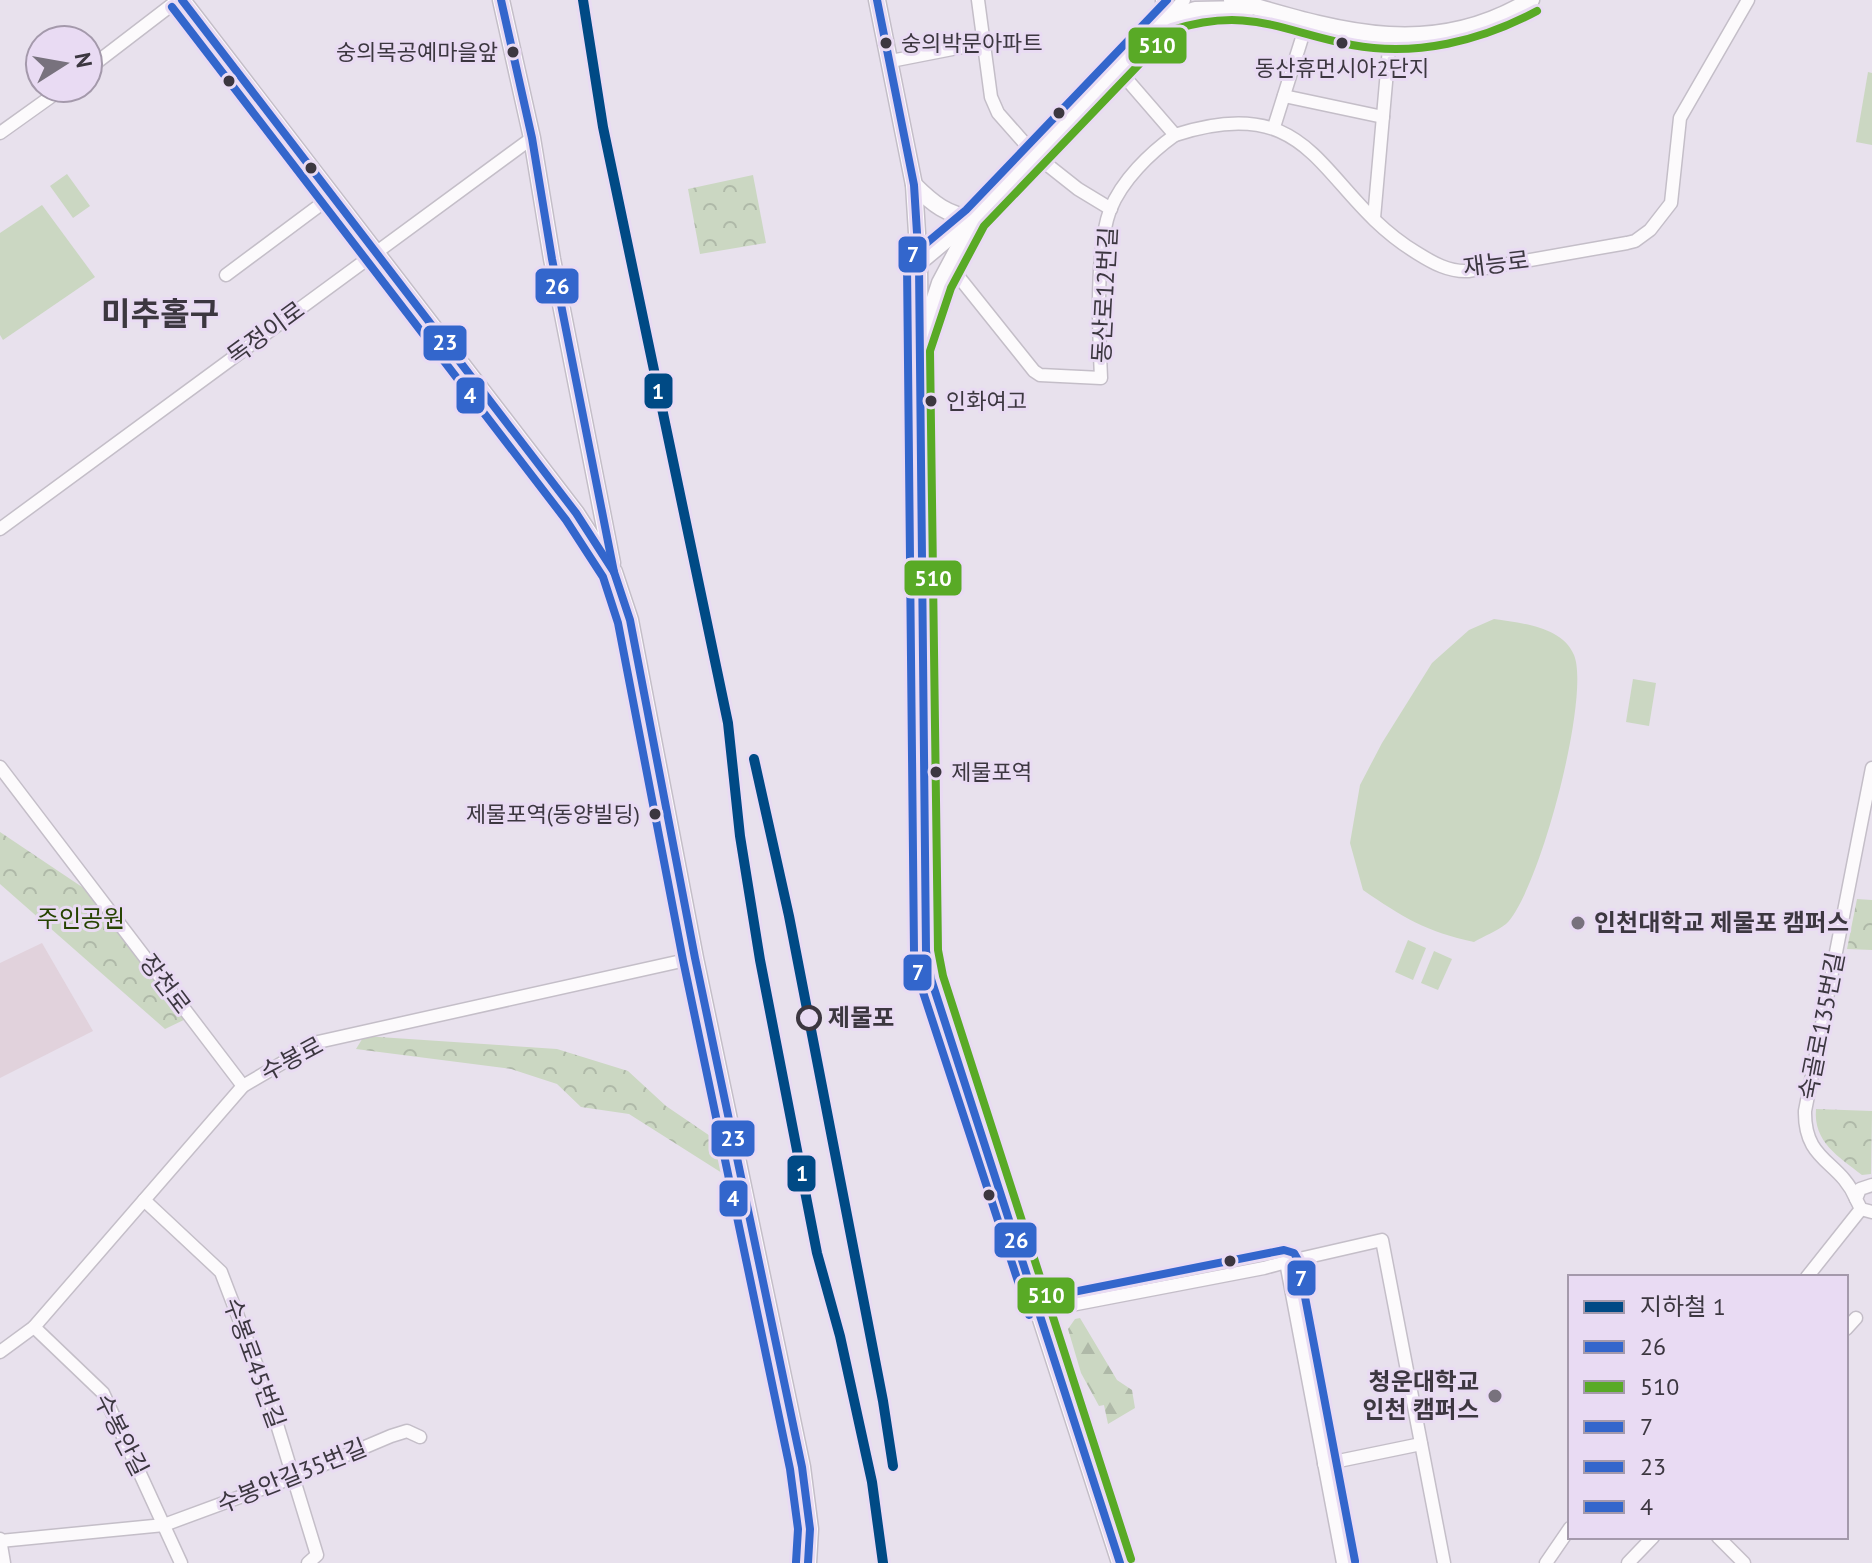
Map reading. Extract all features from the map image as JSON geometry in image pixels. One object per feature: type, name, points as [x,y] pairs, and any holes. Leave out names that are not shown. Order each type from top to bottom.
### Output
[{"type":"main road","points":[[180,0],[576,513],[614,572]]},
{"type":"main road","points":[[501,0],[532,138],[552,259],[614,572],[630,620],[695,958],[802,1467],[810,1529],[808,1563]]},
{"type":"main road","points":[[877,0],[914,185],[919,265],[926,951],[942,1015],[1120,1563]]},
{"type":"main road","points":[[1164,0],[1165,20],[1195,10],[1256,4]]},
{"type":"main road","points":[[1232,0],[1256,4],[1307,22],[1390,37],[1474,25],[1531,0]]},
{"type":"main road","points":[[914,185],[948,214],[974,219],[940,283],[918,349]]},
{"type":"street","points":[[104,57],[180,0]]},
{"type":"street","name":"동산로12번길","points":[[950,266],[1034,371],[1040,375],[1101,378],[1100,297],[1104,245],[1111,209],[1078,189],[1035,155],[994,105],[978,0]]},
{"type":"street","points":[[919,265],[974,219],[1184,0]]},
{"type":"street","name":"재능로","points":[[1175,135],[1224,122],[1274,127],[1305,146],[1374,218],[1419,254],[1457,271],[1635,241],[1656,224],[1671,203],[1680,118],[1748,0]]},
{"type":"street","points":[[1274,127],[1307,22]]},
{"type":"street","points":[[1374,218],[1390,37]]},
{"type":"street","points":[[891,61],[983,43]]},
{"type":"street","points":[[1111,209],[1147,158],[1175,135],[1117,68]]},
{"type":"street","points":[[1284,96],[1383,117]]},
{"type":"street","points":[[0,133],[41,104]]},
{"type":"street","name":"독정이로","points":[[0,529],[532,138]]},
{"type":"street","points":[[226,275],[332,196]]},
{"type":"street","name":"장천로","points":[[0,767],[243,1086]]},
{"type":"street","name":"숙골로135번길","points":[[1863,1207],[1844,1177],[1814,1150],[1807,1131],[1805,1111],[1872,768]]},
{"type":"street","name":"수봉로","points":[[0,1352],[34,1327],[243,1086],[318,1042],[695,958]]},
{"type":"street","name":"숙골로135번길","points":[[1844,1177],[1870,1184]]},
{"type":"street","points":[[1809,1275],[1863,1207],[1860,1189],[1870,1184]]},
{"type":"street","name":"수봉로45번길","points":[[144,1200],[221,1272],[268,1395],[294,1477],[313,1559]]},
{"type":"street","points":[[1040,1311],[1264,1268],[1382,1240],[1444,1563]]},
{"type":"street","points":[[1286,1262],[1343,1563]]},
{"type":"street","points":[[1848,1327],[1856,1318]]},
{"type":"street","name":"수봉안길","points":[[34,1327],[103,1393],[181,1563]]},
{"type":"street","name":"수봉안길35번길","points":[[0,1540],[164,1525],[294,1477],[391,1436],[407,1431],[420,1437]]},
{"type":"street","points":[[1324,1464],[1421,1444]]},
{"type":"street","points":[[1546,1563],[1568,1531]]},
{"type":"street","points":[[1628,1563],[1651,1539]]},
{"type":"street","points":[[1720,1539],[1744,1563]]},
{"type":"street","points":[[0,1540],[4,1563]]},
{"type":"shaded area","points":[[42,943],[93,1031],[0,1078],[0,963]]},
{"type":"green space","points":[[1868,72],[1872,73],[1872,145],[1856,142]]},
{"type":"green space","points":[[67,174],[90,206],[73,218],[50,186]]},
{"type":"green space","points":[[753,175],[766,243],[700,254],[688,189]]},
{"type":"green space","points":[[42,205],[95,277],[3,340],[0,335],[0,233]]},
{"type":"green space","points":[[1494,619],[1539,628],[1568,645],[1574,655],[1577,677],[1575,710],[1559,793],[1533,875],[1506,924],[1474,942],[1416,922],[1363,890],[1350,843],[1360,785],[1382,743],[1432,663],[1469,630]]},
{"type":"green space","points":[[1633,679],[1656,683],[1649,726],[1626,722]]},
{"type":"green space","name":"주인공원","points":[[0,832],[100,899],[190,1017],[165,1029],[0,884]]},
{"type":"green space","points":[[1857,899],[1872,900],[1872,950],[1847,949]]},
{"type":"green space","points":[[1408,940],[1426,948],[1413,980],[1395,972]]},
{"type":"green space","points":[[1434,951],[1452,959],[1438,990],[1421,983]]},
{"type":"green space","points":[[364,1036],[557,1049],[628,1071],[666,1106],[716,1140],[722,1173],[629,1114],[581,1107],[557,1084],[511,1069],[356,1049]]},
{"type":"green space","points":[[1816,1109],[1872,1111],[1871,1174],[1862,1175],[1829,1148],[1819,1131]]},
{"type":"green space","points":[[1080,1318],[1117,1380],[1132,1390],[1135,1408],[1108,1424],[1104,1405],[1099,1406],[1081,1373],[1068,1329],[1075,1319]]},
{"type":"metro line","name":"1","points":[[583,0],[603,127],[728,723],[740,836],[760,960],[817,1253],[840,1336],[872,1482],[883,1563]]},
{"type":"metro line","name":"1","points":[[754,759],[789,916],[893,1466]]},
{"type":"transit line","name":"23","points":[[182,0],[576,513],[614,572],[630,620],[695,958],[802,1467],[810,1529],[808,1563]]},
{"type":"transit line","name":"26","points":[[501,0],[532,138],[552,259],[614,572]]},
{"type":"transit line","name":"26","points":[[877,0],[914,185],[919,265],[926,951],[931,979],[1120,1563]]},
{"type":"transit line","name":"7","points":[[1029,1315],[920,983],[914,952],[907,264],[911,256],[966,210],[1167,0]]},
{"type":"transit line","name":"4","points":[[172,7],[566,520],[603,577],[618,623],[683,960],[790,1469],[798,1529],[796,1562]]},
{"type":"transit line","name":"510","points":[[1131,1559],[943,976],[938,950],[930,351],[951,288],[984,226],[1172,30],[1222,20],[1244,21],[1352,45],[1400,49],[1448,44],[1471,38],[1537,11]]},
{"type":"transit line","name":"7","points":[[1038,1299],[1284,1250],[1294,1253],[1298,1260],[1355,1561]]},
{"type":"place","name":"숭의박문아파트","points":[[886,43]]},
{"type":"place","name":"동산휴먼시아2단지","points":[[1342,43]]},
{"type":"place","name":"숭의목공예마을앞","points":[[513,52]]},
{"type":"place","name":"인화여고","points":[[931,401]]},
{"type":"place","name":"제물포역","points":[[936,772]]},
{"type":"place","name":"제물포역(동양빌딩)","points":[[655,814]]},
{"type":"place","name":"인천대학교 제물포 캠퍼스","points":[[1578,923]]},
{"type":"place","name":"제물포","points":[[809,1018]]},
{"type":"place","name":"청운대학교 인천 캠퍼스","points":[[1495,1396]]},
{"type":"district","name":"미추홀구","points":[[160,314]]}]
